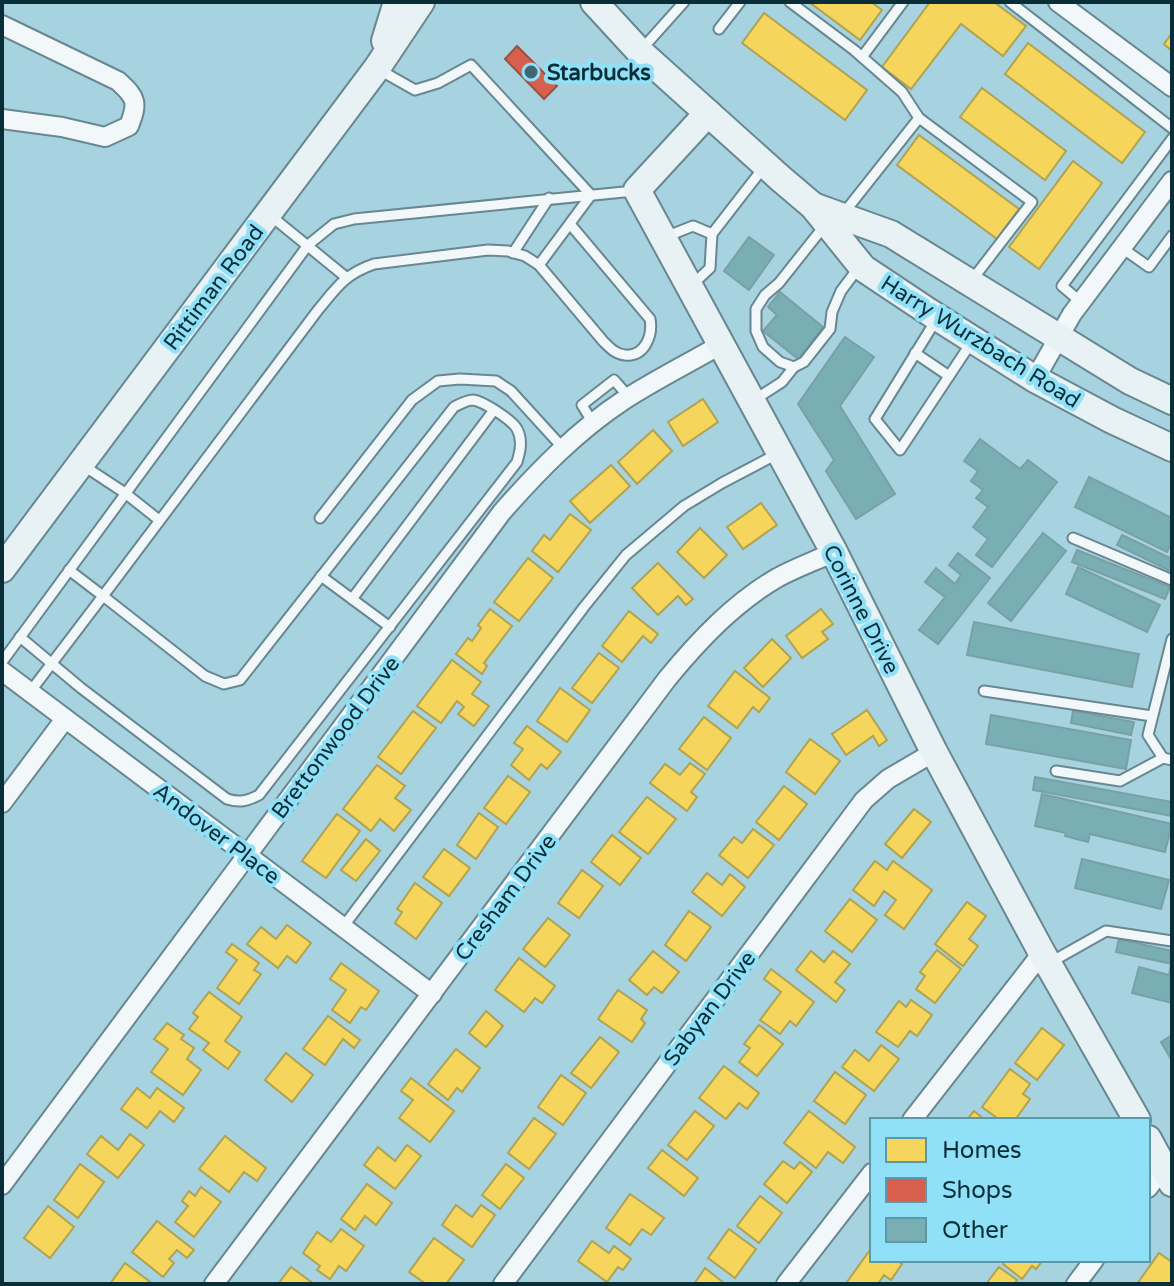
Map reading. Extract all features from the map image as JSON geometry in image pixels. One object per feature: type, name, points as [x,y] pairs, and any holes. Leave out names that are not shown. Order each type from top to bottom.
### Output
[{"type":"main road","name":"Harry Wurzbach Road","points":[[594,2],[640,52],[765,165],[827,215],[861,265],[1035,379],[1172,448]]},
{"type":"main road","name":"Rittiman Road","points":[[2,569],[377,68],[417,5]]},
{"type":"main road","points":[[637,190],[708,113]]},
{"type":"main road","name":"Corinne Drive","points":[[637,190],[834,552],[934,752],[1136,1118]]},
{"type":"main road","name":"Harry Wurzbach Road","points":[[827,215],[891,234],[1130,381],[1172,401]]},
{"type":"main road","points":[[1150,1143],[1168,1175]]},
{"type":"street","points":[[1058,2],[1172,87]]},
{"type":"street","points":[[2,25],[118,81],[132,94],[136,109],[129,126],[105,137],[62,127],[2,119]]},
{"type":"street","points":[[1035,379],[1081,302],[1170,186]]},
{"type":"street","name":"Brettonwood Drive","points":[[2,1185],[502,512],[539,471],[593,423],[629,397],[720,345]]},
{"type":"street","name":"Cresham Drive","points":[[214,1284],[692,648],[720,620],[751,596],[778,578],[834,552]]},
{"type":"street","name":"Andover Place","points":[[2,671],[432,994]]},
{"type":"street","points":[[2,803],[65,719]]},
{"type":"street","name":"Sabyan Drive","points":[[503,1284],[864,800],[888,779],[934,752]]},
{"type":"street","points":[[914,1118],[1045,958]]},
{"type":"street","points":[[1150,1187],[1168,1175]]},
{"type":"street","points":[[786,1284],[870,1176]]},
{"type":"street","points":[[1076,1284],[1092,1262]]},
{"type":"lane","points":[[640,52],[684,2]]},
{"type":"lane","points":[[719,29],[740,2]]},
{"type":"lane","points":[[790,2],[902,92],[919,118],[1032,202],[970,283]]},
{"type":"lane","points":[[862,57],[903,2]]},
{"type":"lane","points":[[1010,2],[1172,128]]},
{"type":"lane","points":[[377,68],[415,90],[438,83],[471,65],[591,195]]},
{"type":"lane","points":[[794,367],[780,362],[763,347],[756,331],[756,309],[765,295],[779,283],[827,215],[919,118]]},
{"type":"lane","points":[[1081,302],[1062,286],[1172,139]]},
{"type":"lane","points":[[690,288],[710,268],[712,234],[765,165]]},
{"type":"lane","points":[[2,662],[308,245],[334,224],[354,219],[637,190]]},
{"type":"lane","points":[[539,265],[591,195]]},
{"type":"lane","points":[[513,253],[549,198]]},
{"type":"lane","points":[[268,214],[347,278]]},
{"type":"lane","points":[[30,692],[318,310],[356,270],[374,264],[488,250],[525,256],[539,265],[614,352],[623,355],[641,351],[650,339],[650,319],[570,224]]},
{"type":"lane","points":[[663,238],[693,226],[712,234]]},
{"type":"lane","points":[[1122,248],[1149,267],[1172,236]]},
{"type":"lane","points":[[752,402],[782,382],[794,367],[804,362],[830,329],[832,312],[841,291],[861,265]]},
{"type":"lane","points":[[938,317],[875,419],[900,450],[973,340]]},
{"type":"lane","points":[[915,353],[949,376]]},
{"type":"lane","points":[[320,518],[412,400],[438,381],[496,381],[511,391],[563,448]]},
{"type":"lane","points":[[20,637],[81,688],[227,799],[239,803],[259,795],[517,462],[521,446],[517,429],[480,402],[470,399],[454,407],[240,680],[224,684],[205,676],[69,570]]},
{"type":"lane","points":[[352,599],[494,410]]},
{"type":"lane","points":[[343,927],[626,555],[684,506],[780,453]]},
{"type":"lane","points":[[81,464],[159,520]]},
{"type":"lane","points":[[1073,538],[1172,580]]},
{"type":"lane","points":[[321,576],[390,627]]},
{"type":"lane","points":[[1056,771],[1120,781],[1167,759],[1148,735],[1172,639]]},
{"type":"lane","points":[[984,691],[1152,716]]},
{"type":"lane","points":[[1045,958],[1106,931],[1172,941]]},
{"type":"building: Homes","points":[[809,2],[871,2],[882,10],[860,40]]},
{"type":"building: Homes","points":[[930,2],[994,2],[1026,26],[1003,56],[961,24],[911,89],[882,67]]},
{"type":"building: Homes","points":[[764,13],[867,90],[845,120],[742,43]]},
{"type":"building: Homes","points":[[1172,33],[1172,51],[1164,44]]},
{"type":"building: Homes","points":[[1028,43],[1145,132],[1122,163],[1005,74]]},
{"type":"building: Homes","points":[[982,88],[1066,151],[1045,180],[960,117]]},
{"type":"building: Homes","points":[[919,135],[1019,209],[997,239],[897,165]]},
{"type":"building: Homes","points":[[1073,161],[1102,183],[1039,269],[1009,247]]},
{"type":"building: Homes","points":[[703,399],[718,422],[683,446],[668,422]]},
{"type":"building: Homes","points":[[653,430],[672,451],[637,484],[618,462]]},
{"type":"building: Homes","points":[[611,465],[630,486],[590,523],[570,501]]},
{"type":"building: Homes","points":[[761,503],[777,525],[743,549],[727,527]]},
{"type":"building: Homes","points":[[570,514],[591,530],[558,572],[532,551],[544,535],[550,540]]},
{"type":"building: Homes","points":[[700,528],[727,555],[704,578],[677,552]]},
{"type":"building: Homes","points":[[528,558],[553,578],[519,621],[494,602]]},
{"type":"building: Homes","points":[[658,563],[693,599],[686,605],[678,596],[658,615],[632,588]]},
{"type":"building: Homes","points":[[490,609],[512,626],[484,663],[487,666],[482,674],[456,654],[468,638],[472,641],[481,628],[478,625]]},
{"type":"building: Homes","points":[[821,609],[833,624],[822,632],[828,639],[802,658],[786,636]]},
{"type":"building: Homes","points":[[629,611],[658,634],[651,643],[643,636],[622,662],[602,646]]},
{"type":"building: Homes","points":[[772,639],[791,658],[763,687],[744,668]]},
{"type":"building: Homes","points":[[599,653],[619,668],[592,703],[572,688]]},
{"type":"building: Homes","points":[[452,660],[481,682],[472,694],[489,706],[474,726],[458,714],[464,707],[457,701],[441,723],[417,706]]},
{"type":"building: Homes","points":[[735,671],[770,698],[759,712],[753,707],[737,728],[708,706]]},
{"type":"building: Homes","points":[[560,688],[590,710],[567,742],[537,721]]},
{"type":"building: Homes","points":[[867,710],[887,740],[879,746],[873,736],[846,755],[832,734]]},
{"type":"building: Homes","points":[[413,711],[436,728],[401,774],[378,757]]},
{"type":"building: Homes","points":[[704,717],[731,738],[707,770],[679,749]]},
{"type":"building: Homes","points":[[527,726],[561,752],[547,769],[541,764],[529,780],[511,765],[523,749],[514,743]]},
{"type":"building: Homes","points":[[810,739],[840,761],[815,794],[786,772]]},
{"type":"building: Homes","points":[[690,763],[705,774],[691,792],[697,797],[687,811],[650,783],[665,764],[680,775]]},
{"type":"building: Homes","points":[[377,765],[405,786],[395,798],[411,810],[394,831],[380,819],[371,831],[343,809]]},
{"type":"building: Homes","points":[[508,776],[530,792],[506,824],[484,808]]},
{"type":"building: Homes","points":[[784,786],[807,804],[779,840],[756,822]]},
{"type":"building: Homes","points":[[647,797],[676,819],[648,854],[619,832]]},
{"type":"building: Homes","points":[[914,809],[931,822],[902,858],[885,844]]},
{"type":"building: Homes","points":[[479,813],[498,827],[476,859],[457,845]]},
{"type":"building: Homes","points":[[337,814],[360,831],[326,878],[302,861]]},
{"type":"building: Homes","points":[[753,829],[774,845],[748,878],[719,855],[734,837],[742,843]]},
{"type":"building: Homes","points":[[612,835],[641,858],[620,885],[591,862]]},
{"type":"building: Homes","points":[[366,839],[380,851],[356,881],[341,870]]},
{"type":"building: Homes","points":[[444,849],[470,868],[449,896],[423,877]]},
{"type":"building: Homes","points":[[875,861],[887,870],[893,861],[932,890],[904,929],[885,915],[896,900],[884,891],[874,906],[853,890]]},
{"type":"building: Homes","points":[[582,870],[603,886],[579,918],[558,903]]},
{"type":"building: Homes","points":[[707,873],[722,885],[730,874],[745,887],[722,916],[692,892]]},
{"type":"building: Homes","points":[[415,883],[442,903],[416,939],[395,923],[402,912],[397,909]]},
{"type":"building: Homes","points":[[850,899],[877,920],[852,952],[825,931]]},
{"type":"building: Homes","points":[[967,902],[986,916],[969,939],[978,946],[963,966],[935,944]]},
{"type":"building: Homes","points":[[689,911],[711,927],[686,961],[665,945]]},
{"type":"building: Homes","points":[[548,918],[570,935],[545,967],[523,949]]},
{"type":"building: Homes","points":[[287,925],[311,943],[296,963],[287,956],[278,968],[247,944],[261,927],[276,939]]},
{"type":"building: Homes","points":[[232,944],[259,963],[254,970],[261,974],[239,1004],[217,988],[237,960],[226,952]]},
{"type":"building: Homes","points":[[937,950],[961,969],[935,1003],[916,989],[925,976],[920,972]]},
{"type":"building: Homes","points":[[653,951],[679,972],[662,993],[654,987],[647,995],[629,980]]},
{"type":"building: Homes","points":[[811,951],[824,962],[833,951],[850,964],[835,982],[845,990],[836,1002],[796,970]]},
{"type":"building: Homes","points":[[519,958],[555,986],[542,1003],[535,998],[524,1012],[495,990]]},
{"type":"building: Homes","points":[[341,963],[379,991],[366,1010],[361,1007],[350,1023],[332,1010],[346,990],[330,979]]},
{"type":"building: Homes","points":[[771,969],[814,1002],[796,1026],[790,1021],[780,1034],[760,1020],[781,992],[764,979]]},
{"type":"building: Homes","points":[[618,990],[647,1010],[641,1019],[645,1023],[632,1042],[598,1019]]},
{"type":"building: Homes","points":[[209,992],[242,1017],[225,1041],[240,1052],[228,1069],[203,1050],[209,1043],[189,1029],[198,1017],[193,1013]]},
{"type":"building: Homes","points":[[911,1000],[932,1015],[917,1036],[910,1031],[898,1047],[876,1032],[899,1001],[906,1007]]},
{"type":"building: Homes","points":[[486,1011],[503,1026],[486,1047],[469,1033]]},
{"type":"building: Homes","points":[[328,1016],[360,1040],[354,1048],[343,1039],[325,1065],[303,1049]]},
{"type":"building: Homes","points":[[167,1023],[184,1035],[181,1039],[194,1048],[187,1059],[201,1070],[183,1095],[151,1072],[168,1049],[154,1039]]},
{"type":"building: Homes","points":[[759,1025],[783,1044],[757,1076],[739,1062],[750,1048],[744,1044]]},
{"type":"building: Homes","points":[[1042,1028],[1064,1045],[1037,1080],[1015,1063]]},
{"type":"building: Homes","points":[[600,1037],[619,1052],[591,1088],[571,1073]]},
{"type":"building: Homes","points":[[881,1045],[899,1059],[874,1091],[842,1067],[855,1050],[869,1061]]},
{"type":"building: Homes","points":[[456,1049],[480,1068],[462,1092],[457,1088],[448,1100],[428,1084]]},
{"type":"building: Homes","points":[[286,1053],[313,1075],[292,1102],[265,1080]]},
{"type":"building: Homes","points":[[724,1066],[759,1093],[747,1109],[739,1103],[726,1119],[699,1098]]},
{"type":"building: Homes","points":[[1010,1069],[1030,1084],[1023,1094],[1030,1099],[1016,1118],[997,1118],[982,1107]]},
{"type":"building: Homes","points":[[835,1072],[866,1095],[845,1124],[814,1101]]},
{"type":"building: Homes","points":[[561,1075],[586,1093],[563,1125],[538,1107]]},
{"type":"building: Homes","points":[[411,1078],[454,1111],[430,1142],[399,1118],[413,1100],[401,1091]]},
{"type":"building: Homes","points":[[137,1088],[150,1098],[157,1088],[184,1108],[174,1122],[160,1111],[147,1128],[121,1109]]},
{"type":"building: Homes","points":[[695,1111],[714,1126],[687,1160],[668,1145]]},
{"type":"building: Homes","points":[[809,1111],[855,1147],[843,1163],[828,1152],[816,1168],[784,1143]]},
{"type":"building: Homes","points":[[974,1111],[983,1118],[969,1118]]},
{"type":"building: Homes","points":[[534,1118],[556,1134],[529,1169],[508,1153]]},
{"type":"building: Homes","points":[[130,1134],[144,1145],[118,1178],[87,1154],[101,1136],[118,1150]]},
{"type":"building: Homes","points":[[225,1136],[266,1168],[257,1181],[244,1172],[229,1192],[199,1169]]},
{"type":"building: Homes","points":[[407,1145],[421,1156],[395,1189],[364,1165],[378,1147],[395,1161]]},
{"type":"building: Homes","points":[[662,1150],[698,1178],[684,1196],[648,1168]]},
{"type":"building: Homes","points":[[783,1161],[794,1169],[800,1162],[812,1172],[787,1203],[764,1184]]},
{"type":"building: Homes","points":[[80,1164],[104,1182],[78,1218],[54,1200]]},
{"type":"building: Homes","points":[[506,1164],[524,1178],[500,1209],[482,1195]]},
{"type":"building: Homes","points":[[367,1184],[392,1203],[376,1225],[365,1216],[355,1230],[341,1219]]},
{"type":"building: Homes","points":[[201,1187],[221,1202],[194,1237],[175,1222],[188,1206],[182,1201],[189,1191],[195,1196]]},
{"type":"building: Homes","points":[[630,1194],[664,1218],[651,1235],[642,1229],[630,1245],[606,1228]]},
{"type":"building: Homes","points":[[760,1196],[782,1213],[759,1243],[737,1226]]},
{"type":"building: Homes","points":[[456,1205],[472,1217],[481,1205],[495,1215],[472,1247],[442,1225]]},
{"type":"building: Homes","points":[[48,1206],[74,1227],[50,1258],[24,1238]]},
{"type":"building: Homes","points":[[157,1221],[194,1250],[187,1258],[177,1250],[169,1259],[174,1263],[163,1277],[132,1252]]},
{"type":"building: Homes","points":[[341,1229],[364,1246],[346,1271],[339,1266],[330,1279],[317,1270],[320,1266],[303,1253],[317,1232],[331,1242]]},
{"type":"building: Homes","points":[[729,1229],[756,1249],[735,1278],[708,1258]]},
{"type":"building: Homes","points":[[434,1238],[464,1260],[446,1284],[426,1284],[409,1272]]},
{"type":"building: Homes","points":[[592,1241],[609,1253],[614,1246],[631,1259],[623,1270],[618,1267],[607,1282],[578,1261]]},
{"type":"building: Homes","points":[[870,1250],[870,1262],[902,1264],[891,1280],[884,1275],[878,1284],[847,1282]]},
{"type":"building: Homes","points":[[1159,1253],[1172,1262],[1172,1284],[1137,1284]]},
{"type":"building: Homes","points":[[1041,1262],[1036,1269],[1032,1266],[1022,1279],[1003,1264]]},
{"type":"building: Homes","points":[[125,1263],[153,1284],[110,1284]]},
{"type":"building: Homes","points":[[291,1267],[314,1284],[278,1284]]},
{"type":"building: Homes","points":[[999,1267],[1017,1280],[1014,1284],[986,1284]]},
{"type":"building: Homes","points":[[705,1268],[724,1283],[694,1284]]},
{"type":"building: Shops","name":"Starbucks","points":[[517,46],[557,86],[544,99],[505,59]]},
{"type":"building: Other","points":[[749,237],[774,255],[749,290],[724,271]]},
{"type":"building: Other","points":[[780,292],[823,327],[798,359],[763,331],[777,315],[768,307]]},
{"type":"building: Other","points":[[845,337],[874,357],[840,406],[895,494],[856,519],[826,471],[834,460],[798,404]]},
{"type":"building: Other","points":[[980,439],[1020,469],[1028,460],[1057,482],[992,567],[976,555],[988,539],[973,527],[988,507],[976,498],[983,490],[971,481],[978,471],[964,461]]},
{"type":"building: Other","points":[[1089,477],[1172,518],[1172,542],[1167,552],[1075,507]]},
{"type":"building: Other","points":[[1043,533],[1066,551],[1011,621],[988,603]]},
{"type":"building: Other","points":[[1122,535],[1172,559],[1172,572],[1117,545]]},
{"type":"building: Other","points":[[1077,550],[1170,587],[1165,599],[1072,562]]},
{"type":"building: Other","points":[[958,553],[990,578],[938,644],[919,630],[945,597],[925,582],[936,568],[955,584],[961,575],[949,565]]},
{"type":"building: Other","points":[[1078,567],[1160,605],[1147,632],[1066,594]]},
{"type":"building: Other","points":[[974,622],[1139,654],[1132,687],[967,655]]},
{"type":"building: Other","points":[[1073,711],[1134,722],[1131,735],[1071,723]]},
{"type":"building: Other","points":[[991,715],[1131,740],[1126,769],[986,744]]},
{"type":"building: Other","points":[[1035,777],[1172,802],[1172,816],[1033,790]]},
{"type":"building: Other","points":[[1042,794],[1172,824],[1165,852],[1090,834],[1088,842],[1035,826]]},
{"type":"building: Other","points":[[1082,859],[1169,880],[1161,909],[1075,888]]},
{"type":"building: Other","points":[[1119,939],[1172,951],[1172,964],[1116,952]]},
{"type":"building: Other","points":[[1171,965],[1172,1003],[1132,993],[1139,967],[1169,975]]},
{"type":"building: Other","points":[[1172,1035],[1172,1061],[1161,1042]]},
{"type":"place","name":"Starbucks","points":[[531,72]]}]
